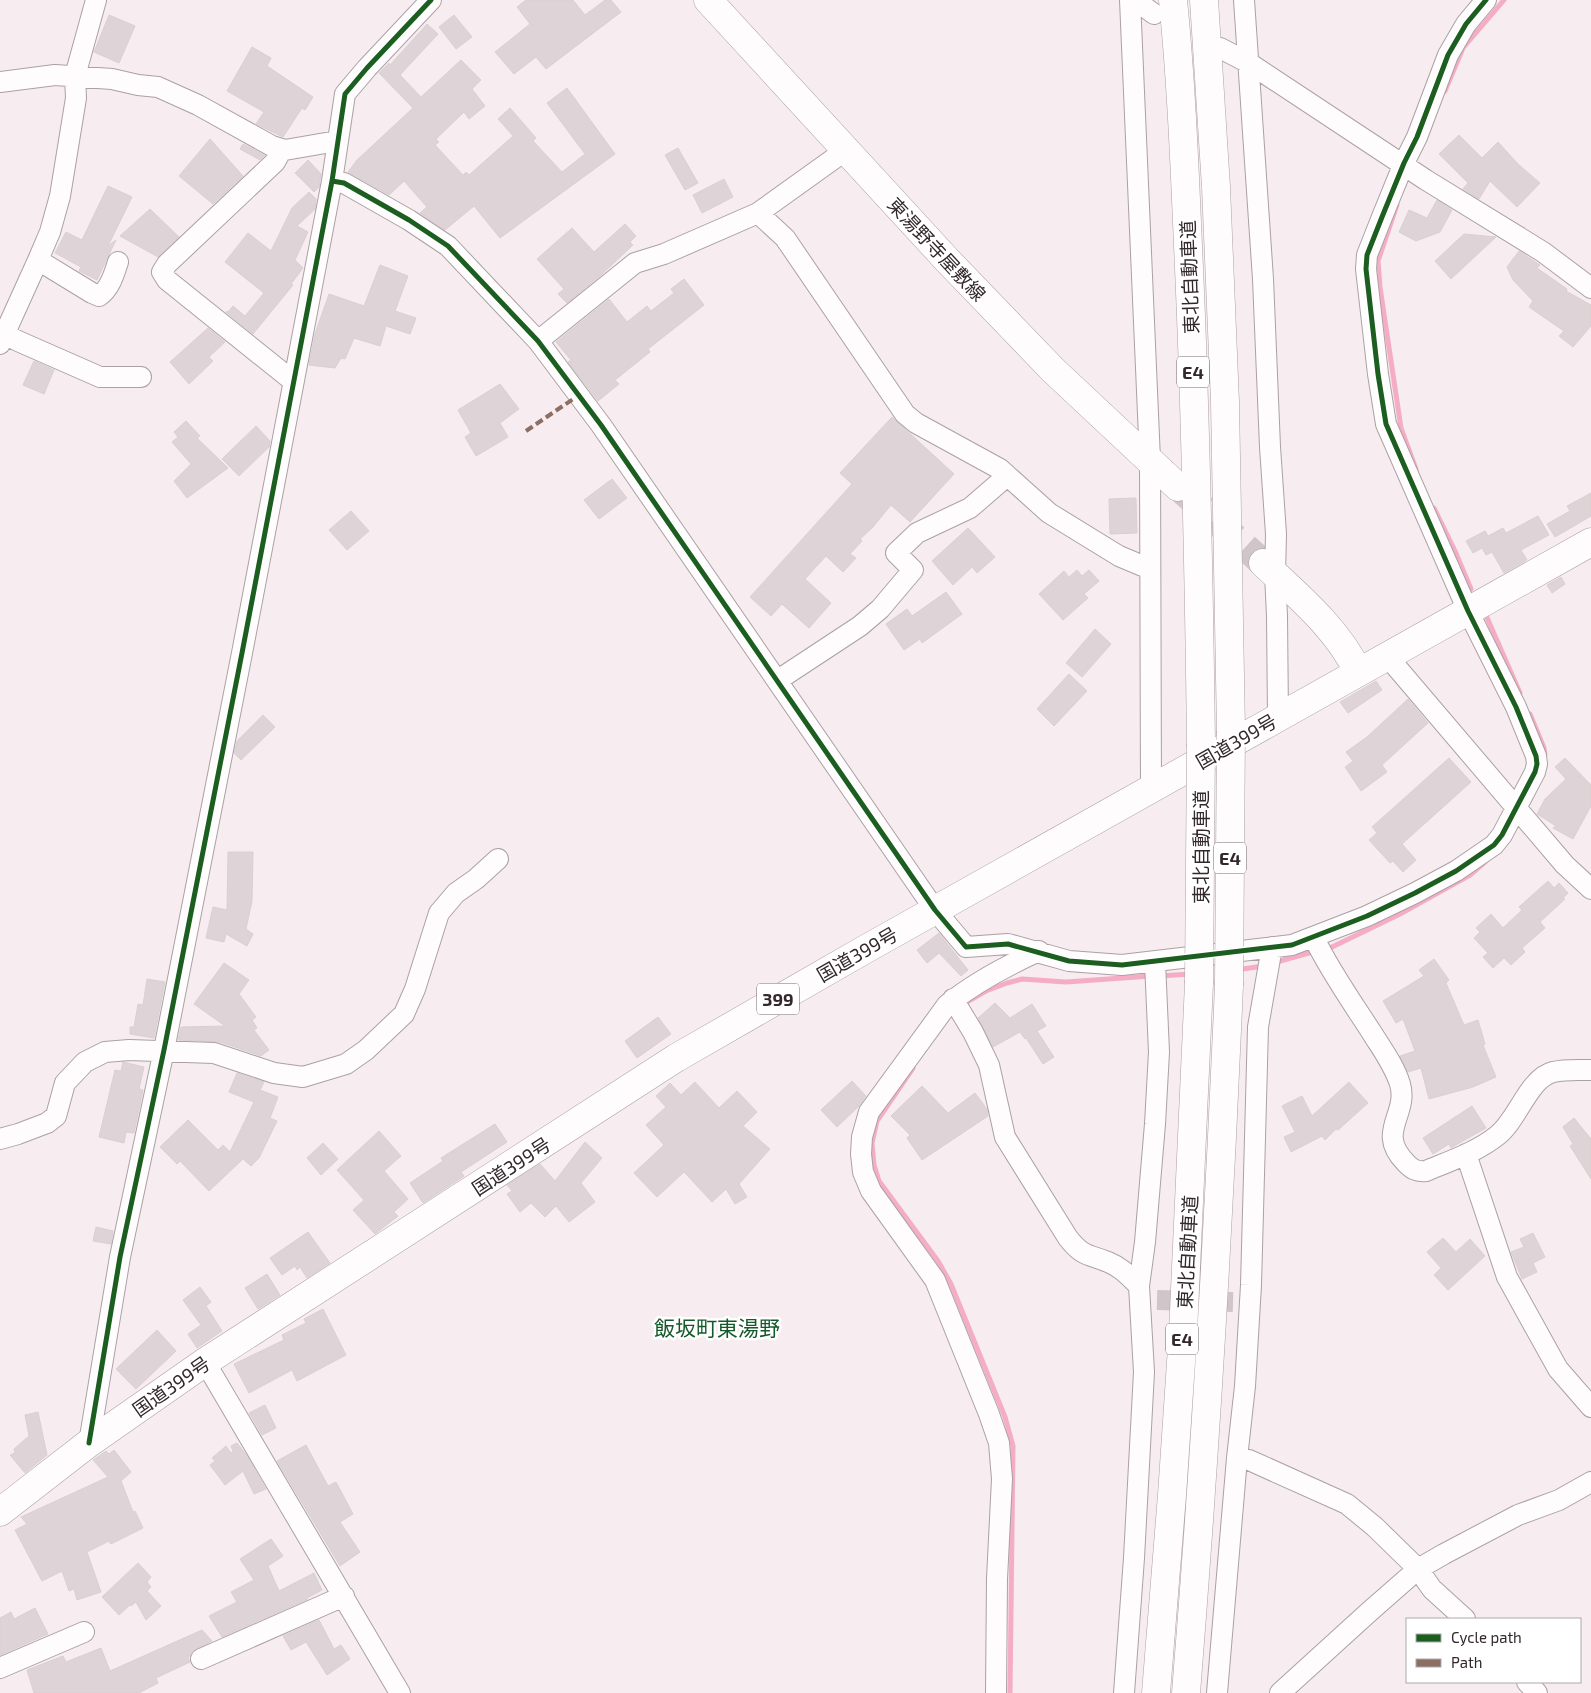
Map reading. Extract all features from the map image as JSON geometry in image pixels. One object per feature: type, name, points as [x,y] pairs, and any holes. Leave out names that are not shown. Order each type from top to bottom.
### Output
[{"type":"main road","name":"東湯野寺屋敷線","points":[[708,0],[948,261],[1053,370],[1178,486]]},
{"type":"main road","name":"東北自動車道","points":[[1186,1693],[1202,1496],[1220,1189],[1229,985],[1231,731],[1225,402],[1216,187],[1204,0]]},
{"type":"main road","name":"東北自動車道","points":[[1156,1693],[1183,1333],[1199,984],[1201,744],[1195,406],[1185,176],[1164,7]]},
{"type":"main road","name":"国道399号","points":[[0,1512],[89,1443],[205,1362],[676,1058],[935,910],[1591,542]]},
{"type":"main road","points":[[1269,568],[1342,643],[1358,672]]},
{"type":"street","points":[[96,0],[75,76],[76,98],[60,196],[50,232],[2,339],[18,341],[100,377],[142,377]]},
{"type":"street","points":[[89,1443],[120,1257],[164,1050],[332,181],[346,94],[367,68],[431,0]]},
{"type":"street","points":[[1130,0],[1150,460],[1151,789]]},
{"type":"street","points":[[1135,0],[1164,7]]},
{"type":"street","points":[[1244,0],[1263,279],[1270,447],[1276,534],[1269,568],[1277,616],[1278,717]]},
{"type":"street","points":[[332,181],[344,183],[409,220],[448,246],[538,341],[596,417],[935,910],[966,947],[1008,944],[1039,951],[1069,961],[1122,965],[1155,971],[1270,959],[1292,945],[1318,946],[1367,916],[1456,871],[1494,845],[1523,815],[1536,772],[1536,756],[1516,707],[1468,611],[1386,424],[1378,374],[1366,269],[1368,255],[1418,137],[1448,55],[1466,24],[1486,0]]},
{"type":"street","points":[[1220,48],[1249,63],[1426,180],[1543,252],[1591,288]]},
{"type":"street","points":[[0,82],[56,75],[112,79],[158,87],[198,105],[272,146],[284,150],[337,141]]},
{"type":"street","points":[[282,149],[274,162],[167,264],[162,272],[167,280],[293,381]]},
{"type":"street","points":[[538,341],[635,263],[664,254],[758,213],[846,150]]},
{"type":"street","points":[[758,213],[785,238],[905,414],[993,465],[1049,513],[1119,556],[1150,569]]},
{"type":"street","points":[[38,260],[92,294],[99,296],[110,284],[118,262]]},
{"type":"street","points":[[778,680],[860,626],[880,609],[913,570],[896,553],[917,533],[970,508],[1007,476]]},
{"type":"street","points":[[1388,656],[1565,865],[1591,889]]},
{"type":"street","points":[[0,1139],[47,1123],[56,1116],[65,1083],[85,1062],[105,1052],[164,1050],[214,1053],[274,1073],[303,1078],[346,1064],[366,1050],[404,1014],[415,989],[439,913],[456,892],[476,879],[498,859]]},
{"type":"street","points":[[1318,946],[1390,1062],[1400,1084],[1401,1099],[1392,1132],[1392,1144],[1412,1169],[1419,1172],[1426,1171],[1466,1154],[1498,1135],[1508,1126],[1539,1079],[1551,1072],[1591,1070]]},
{"type":"street","points":[[996,1693],[997,1579],[1002,1479],[999,1443],[936,1280],[871,1191],[863,1172],[861,1154],[862,1137],[869,1112],[947,1005],[958,1006],[998,970],[1039,951]]},
{"type":"street","points":[[1217,1693],[1236,1458],[1245,1386],[1241,1302],[1258,1027],[1270,959]]},
{"type":"street","points":[[1124,1693],[1144,1372],[1145,1242],[1159,1052],[1155,971]]},
{"type":"street","points":[[958,1006],[989,1065],[1005,1136],[1068,1238],[1078,1250],[1108,1262],[1124,1271],[1145,1296]]},
{"type":"street","points":[[1466,1154],[1507,1277],[1558,1370],[1591,1407]]},
{"type":"street","points":[[205,1362],[400,1693]]},
{"type":"street","points":[[1236,1458],[1249,1460],[1347,1504],[1375,1527],[1418,1570],[1432,1589],[1464,1618]]},
{"type":"street","points":[[1280,1693],[1418,1570],[1452,1549],[1518,1515],[1559,1500],[1591,1482]]},
{"type":"street","points":[[201,1659],[344,1596]]},
{"type":"street","points":[[0,1668],[84,1632]]},
{"type":"street","points":[[1528,1683],[1537,1693]]},
{"type":"building","points":[[526,0],[573,0],[585,15],[605,0],[611,0],[621,12],[546,69],[536,57],[514,74],[495,52],[530,24],[517,7]]},
{"type":"building","points":[[109,15],[135,26],[119,63],[94,52]]},
{"type":"building","points":[[454,15],[472,37],[456,49],[439,27]]},
{"type":"building","points":[[427,24],[438,34],[400,75],[421,97],[461,60],[481,80],[472,89],[485,106],[469,119],[464,112],[436,139],[439,142],[435,145],[463,175],[466,172],[469,175],[513,136],[498,119],[510,108],[536,138],[533,141],[562,172],[585,154],[547,103],[567,88],[615,154],[500,238],[474,206],[445,230],[420,213],[427,207],[404,181],[389,195],[348,172],[357,160],[413,108],[379,73],[389,63],[390,65]]},
{"type":"building","points":[[252,47],[271,58],[267,66],[313,97],[305,110],[302,108],[283,137],[256,124],[264,112],[227,91]]},
{"type":"building","points":[[1459,135],[1482,158],[1498,142],[1518,164],[1540,183],[1517,207],[1490,181],[1479,199],[1463,189],[1468,183],[1439,154]]},
{"type":"building","points":[[210,139],[243,176],[213,204],[179,176]]},
{"type":"building","points":[[243,144],[265,155],[260,160],[240,149]]},
{"type":"building","points":[[678,148],[698,183],[685,190],[665,155]]},
{"type":"building","points":[[308,160],[321,174],[319,187],[314,192],[295,173]]},
{"type":"building","points":[[724,179],[733,197],[702,213],[693,195]]},
{"type":"building","points":[[108,186],[132,197],[108,246],[116,240],[97,280],[79,271],[81,267],[55,253],[66,232],[82,240]]},
{"type":"building","points":[[309,192],[316,199],[315,209],[297,226],[308,232],[295,260],[303,268],[291,284],[293,285],[253,334],[226,312],[233,306],[245,316],[264,293],[225,262],[248,233],[271,251],[292,208]]},
{"type":"building","points":[[1437,200],[1452,210],[1440,232],[1416,241],[1399,232],[1409,210],[1427,218]]},
{"type":"building","points":[[150,209],[179,237],[158,257],[120,236]]},
{"type":"building","points":[[625,224],[636,236],[630,242],[633,245],[600,276],[567,303],[558,294],[564,289],[537,259],[572,228],[594,252]]},
{"type":"building","points":[[1464,234],[1496,237],[1451,279],[1435,261]]},
{"type":"building","points":[[1519,251],[1540,265],[1537,268],[1567,289],[1566,291],[1591,305],[1591,326],[1573,347],[1559,336],[1564,331],[1529,307],[1533,301],[1513,280],[1507,267]]},
{"type":"building","points":[[380,265],[408,276],[395,311],[416,318],[410,334],[386,326],[380,346],[354,338],[345,359],[341,358],[335,368],[309,365],[315,334],[329,294],[364,306]]},
{"type":"building","points":[[684,279],[704,305],[648,349],[650,352],[615,380],[619,384],[598,401],[568,362],[571,360],[556,342],[609,299],[627,322],[647,306],[651,311],[674,293],[671,289]]},
{"type":"building","points":[[208,328],[225,342],[209,357],[213,361],[189,384],[170,362]]},
{"type":"building","points":[[34,361],[54,370],[44,394],[23,385]]},
{"type":"building","points":[[500,384],[519,409],[500,423],[508,437],[476,456],[465,437],[471,433],[458,410]]},
{"type":"building","points":[[892,417],[954,474],[910,522],[891,505],[873,527],[860,539],[862,541],[850,554],[856,558],[843,572],[826,556],[805,579],[831,603],[809,628],[782,604],[771,616],[750,597],[852,484],[840,473]]},
{"type":"building","points":[[186,421],[200,436],[197,438],[228,468],[187,498],[174,481],[191,464],[172,442],[178,437],[174,432]]},
{"type":"building","points":[[256,426],[270,441],[269,447],[239,476],[222,459]]},
{"type":"building","points":[[612,479],[627,498],[599,519],[584,500]]},
{"type":"building","points":[[1591,493],[1591,516],[1555,537],[1547,524],[1570,511],[1567,506]]},
{"type":"building","points":[[1136,498],[1137,533],[1110,534],[1109,499]]},
{"type":"building","points":[[351,511],[369,531],[347,550],[329,530]]},
{"type":"building","points":[[1538,516],[1549,535],[1521,550],[1527,560],[1504,573],[1492,552],[1486,555],[1482,548],[1473,553],[1466,541],[1485,531],[1488,536],[1503,528],[1506,533]]},
{"type":"building","points":[[968,528],[995,557],[977,573],[972,567],[953,585],[932,561]]},
{"type":"building","points":[[1077,570],[1082,576],[1089,570],[1099,581],[1084,594],[1088,598],[1063,620],[1039,594],[1064,571],[1069,577]]},
{"type":"building","points":[[1561,577],[1565,584],[1552,593],[1547,585]]},
{"type":"building","points":[[946,592],[962,614],[922,643],[920,639],[904,650],[886,624],[907,609],[912,616]]},
{"type":"building","points":[[1095,629],[1111,644],[1082,677],[1066,663]]},
{"type":"building","points":[[1069,674],[1087,691],[1054,726],[1037,709]]},
{"type":"building","points":[[1376,681],[1382,690],[1348,713],[1340,702]]},
{"type":"building","points":[[1408,699],[1428,723],[1382,765],[1387,772],[1361,791],[1345,767],[1353,761],[1346,752],[1367,737]]},
{"type":"building","points":[[263,715],[275,727],[241,760],[234,753],[237,741]]},
{"type":"building","points":[[1449,758],[1471,782],[1402,844],[1416,860],[1403,872],[1393,861],[1390,863],[1369,840],[1377,833],[1372,827]]},
{"type":"building","points":[[1565,758],[1591,785],[1591,806],[1573,839],[1553,828],[1556,826],[1537,814],[1545,799],[1566,779],[1555,767]]},
{"type":"building","points":[[228,852],[253,852],[252,901],[246,929],[253,934],[247,946],[226,934],[224,942],[206,938],[213,907],[227,910]]},
{"type":"building","points":[[1548,881],[1554,888],[1559,883],[1568,893],[1563,898],[1565,899],[1540,922],[1545,928],[1522,948],[1525,952],[1511,965],[1504,958],[1493,968],[1483,957],[1488,953],[1474,938],[1480,932],[1476,928],[1491,914],[1503,928],[1522,910],[1519,907]]},
{"type":"building","points":[[939,933],[968,970],[961,976],[939,953],[927,963],[917,950]]},
{"type":"building","points":[[1434,959],[1449,980],[1446,983],[1464,1025],[1478,1020],[1485,1044],[1483,1045],[1496,1077],[1473,1087],[1429,1099],[1421,1068],[1408,1072],[1400,1056],[1415,1051],[1403,1019],[1396,1023],[1383,1001],[1424,976],[1419,970]]},
{"type":"building","points":[[224,963],[249,980],[239,994],[256,1017],[252,1020],[257,1028],[254,1030],[269,1050],[261,1056],[220,1042],[178,1040],[181,1027],[225,1026],[194,1004]]},
{"type":"building","points":[[147,979],[165,982],[154,1038],[130,1034],[130,1027],[134,1027],[138,1004],[143,1005]]},
{"type":"building","points":[[995,1003],[1010,1018],[1032,1004],[1046,1026],[1037,1031],[1054,1057],[1043,1064],[1020,1032],[993,1047],[978,1018]]},
{"type":"building","points":[[658,1017],[671,1034],[637,1058],[625,1041]]},
{"type":"building","points":[[123,1062],[144,1067],[139,1089],[143,1090],[134,1133],[126,1132],[124,1143],[99,1137],[115,1070],[121,1071]]},
{"type":"building","points":[[237,1073],[264,1082],[260,1090],[278,1097],[270,1118],[277,1121],[259,1158],[251,1166],[243,1159],[209,1191],[180,1161],[177,1164],[160,1147],[188,1120],[218,1150],[223,1145],[230,1152],[254,1102],[229,1092]]},
{"type":"building","points":[[852,1081],[866,1096],[859,1106],[837,1127],[821,1110]]},
{"type":"building","points":[[695,1082],[719,1108],[737,1091],[757,1112],[743,1126],[770,1149],[739,1184],[747,1197],[735,1204],[726,1189],[712,1202],[684,1172],[657,1197],[634,1173],[664,1145],[646,1125],[666,1107],[656,1096],[670,1083],[681,1095]]},
{"type":"building","points":[[1349,1082],[1368,1103],[1325,1140],[1322,1136],[1291,1152],[1284,1137],[1295,1132],[1282,1106],[1302,1096],[1312,1116]]},
{"type":"building","points":[[922,1086],[948,1113],[975,1093],[987,1109],[988,1116],[922,1160],[907,1138],[910,1135],[891,1116]]},
{"type":"building","points":[[1472,1106],[1486,1128],[1451,1148],[1449,1144],[1433,1154],[1423,1138]]},
{"type":"building","points":[[1574,1118],[1591,1139],[1591,1179],[1570,1146],[1573,1144],[1563,1127]]},
{"type":"building","points":[[495,1124],[507,1142],[461,1172],[464,1176],[423,1203],[410,1183],[443,1161],[441,1158]]},
{"type":"building","points":[[379,1131],[401,1156],[384,1171],[408,1199],[394,1212],[398,1216],[375,1234],[353,1210],[364,1200],[337,1170]]},
{"type":"building","points":[[585,1142],[602,1158],[581,1183],[595,1202],[569,1222],[556,1206],[545,1217],[531,1203],[520,1212],[507,1194],[512,1191],[507,1185],[540,1164],[555,1181]]},
{"type":"building","points":[[323,1143],[338,1159],[321,1175],[307,1158]]},
{"type":"building","points":[[96,1227],[113,1231],[111,1244],[93,1241]]},
{"type":"building","points":[[308,1232],[330,1263],[307,1278],[300,1267],[297,1270],[295,1266],[282,1275],[270,1258]]},
{"type":"building","points":[[1533,1233],[1545,1257],[1533,1263],[1537,1272],[1522,1279],[1511,1252],[1524,1247],[1520,1239]]},
{"type":"building","points":[[1443,1238],[1456,1252],[1470,1239],[1485,1256],[1448,1290],[1434,1275],[1441,1268],[1427,1252]]},
{"type":"building","points":[[267,1274],[280,1295],[258,1309],[245,1288]]},
{"type":"building","points":[[200,1287],[211,1302],[206,1306],[222,1331],[197,1348],[188,1334],[201,1325],[183,1300]]},
{"type":"building","points":[[323,1309],[346,1355],[297,1381],[292,1370],[249,1393],[234,1364],[284,1340],[282,1335],[306,1323],[304,1319]]},
{"type":"building","points":[[157,1330],[176,1351],[136,1389],[116,1369]]},
{"type":"building","points":[[265,1405],[276,1428],[262,1435],[249,1413]]},
{"type":"building","points":[[38,1412],[47,1455],[25,1473],[10,1455],[15,1453],[14,1449],[29,1436],[25,1415]]},
{"type":"building","points":[[237,1443],[247,1456],[266,1489],[254,1494],[243,1471],[225,1485],[210,1465],[215,1461],[212,1458],[226,1446],[231,1453],[233,1451],[231,1446]]},
{"type":"building","points":[[306,1445],[328,1486],[336,1482],[353,1514],[340,1522],[360,1552],[340,1566],[277,1461]]},
{"type":"building","points":[[114,1450],[131,1472],[121,1481],[133,1512],[135,1511],[143,1528],[111,1544],[109,1541],[87,1552],[101,1592],[77,1600],[74,1589],[69,1591],[62,1571],[42,1581],[15,1530],[27,1524],[21,1517],[108,1477],[93,1460],[106,1451],[109,1454]]},
{"type":"building","points":[[271,1539],[283,1556],[268,1566],[279,1591],[314,1573],[322,1590],[308,1599],[222,1637],[209,1616],[237,1602],[231,1592],[254,1580],[240,1559]]},
{"type":"building","points":[[138,1563],[151,1577],[147,1582],[151,1587],[147,1591],[161,1606],[146,1620],[136,1602],[119,1615],[102,1597]]},
{"type":"building","points":[[35,1608],[48,1634],[0,1655],[0,1618],[11,1612],[14,1619]]},
{"type":"building","points":[[319,1620],[334,1649],[341,1645],[350,1659],[327,1675],[306,1642],[291,1650],[283,1636]]},
{"type":"building","points":[[202,1630],[212,1641],[192,1652],[188,1658],[190,1662],[156,1678],[158,1683],[139,1693],[34,1693],[27,1670],[63,1656],[66,1662],[101,1648],[110,1671]]},
{"type":"waterway","points":[[1445,91],[1463,48],[1504,0]]},
{"type":"waterway","points":[[1397,205],[1378,261],[1380,287],[1401,428],[1416,469]]},
{"type":"waterway","points":[[1434,508],[1471,589]]},
{"type":"waterway","points":[[1485,613],[1520,693]]},
{"type":"waterway","points":[[1530,714],[1545,755]]},
{"type":"waterway","points":[[1324,949],[1332,947],[1400,914],[1470,875],[1485,862]]},
{"type":"waterway","points":[[1273,963],[1316,951]]},
{"type":"waterway","points":[[1236,970],[1263,966]]},
{"type":"waterway","points":[[1159,976],[1191,974]]},
{"type":"waterway","points":[[965,1003],[986,991],[1022,979],[1066,982],[1151,976]]},
{"type":"waterway","points":[[913,1068],[877,1121],[872,1143],[874,1165],[879,1181],[938,1261],[951,1284],[1005,1417],[1013,1446],[1010,1693]]},
{"type":"tunnel","points":[[1183,491],[1263,563]]},
{"type":"tunnel","points":[[1157,1300],[1233,1302]]},
{"type":"marked path","points":[[526,431],[579,395]]},
{"type":"cycle path","points":[[89,1443],[120,1257],[164,1050],[242,653],[332,181],[345,94],[431,0]]},
{"type":"cycle path","points":[[332,181],[344,183],[409,220],[448,246],[538,341],[601,425],[935,910],[966,947],[1008,944],[1069,961],[1122,965],[1292,945],[1367,916],[1415,893],[1456,871],[1494,845],[1502,835],[1535,772],[1537,764],[1536,756],[1516,707],[1468,611],[1386,424],[1378,374],[1366,269],[1367,255],[1404,163],[1417,137],[1448,55],[1466,24],[1486,0]]},
{"type":"district","name":"飯坂町東湯野","points":[[717,1327]]}]
